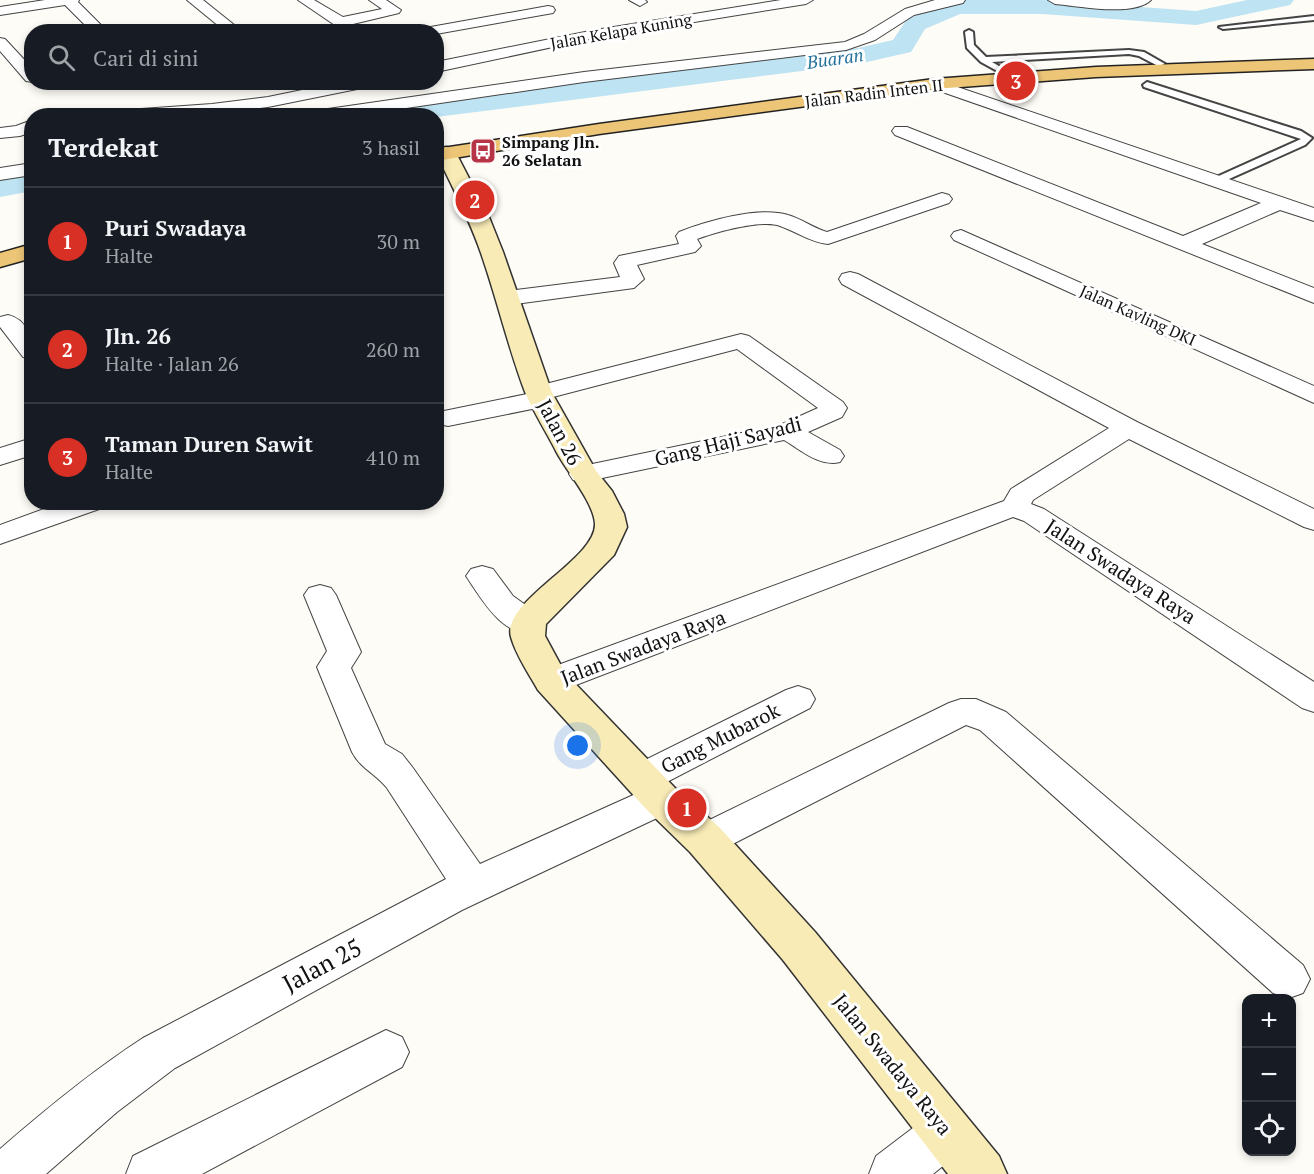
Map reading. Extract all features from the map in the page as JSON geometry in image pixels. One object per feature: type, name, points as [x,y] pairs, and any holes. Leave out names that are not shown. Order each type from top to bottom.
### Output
[{"type":"main road","name":"Jalan Radin Inten II","points":[[444,150],[756,98],[1000,71],[1314,56]]},
{"type":"main road","name":"Jalan Radin Inten II","points":[[595,125],[934,84],[1096,72],[1314,64]]},
{"type":"main road","points":[[0,245],[24,240]]},
{"type":"main road","points":[[0,260],[24,253]]},
{"type":"street","points":[[0,11],[37,2],[70,0],[92,24]]},
{"type":"street","points":[[194,0],[226,24]]},
{"type":"street","points":[[305,0],[344,24]]},
{"type":"street","points":[[341,22],[394,10],[376,0]]},
{"type":"street","name":"Jalan Kelapa Kuning","points":[[444,66],[574,31],[595,34],[806,0]]},
{"type":"street","points":[[366,108],[563,79],[838,48],[868,40],[900,17],[916,9],[958,0]]},
{"type":"street","points":[[1055,0],[1124,4],[1140,3],[1143,0]]},
{"type":"street","points":[[506,5],[526,7],[574,31]]},
{"type":"street","points":[[444,27],[526,7]]},
{"type":"street","points":[[0,42],[24,69]]},
{"type":"street","points":[[934,84],[1314,215]]},
{"type":"street","points":[[315,90],[319,93]]},
{"type":"street","points":[[219,108],[332,90]]},
{"type":"street","points":[[291,98],[303,108]]},
{"type":"street","points":[[0,122],[24,120]]},
{"type":"street","points":[[0,133],[24,129]]},
{"type":"street","points":[[901,131],[1314,296]]},
{"type":"street","name":"Jalan 26","points":[[444,158],[478,217],[541,396],[583,474],[597,491],[609,514],[611,527],[603,548],[546,602],[529,624]]},
{"type":"street","points":[[0,174],[24,170]]},
{"type":"street","points":[[508,298],[631,281],[633,279],[625,262],[688,248],[690,246],[686,236],[700,232],[773,217],[817,236],[828,238],[942,199]]},
{"type":"street","points":[[1183,244],[1279,202]]},
{"type":"street","name":"Jalan Kavling DKI","points":[[961,236],[1314,395]]},
{"type":"street","points":[[850,279],[1128,428],[1314,521]]},
{"type":"street","points":[[24,317],[4,323],[24,344]]},
{"type":"street","name":"Gang Haji Sayadi","points":[[541,396],[742,341],[834,408],[833,411],[788,431],[583,474]]},
{"type":"street","points":[[448,418],[541,396]]},
{"type":"street","points":[[1015,507],[1021,495],[1128,428]]},
{"type":"street","points":[[788,431],[830,456]]},
{"type":"street","points":[[0,457],[24,449]]},
{"type":"street","name":"Jalan Swadaya Raya","points":[[981,1174],[799,946],[705,840],[652,788],[551,681],[1001,510],[1015,507],[1044,521],[1314,699]]},
{"type":"street","points":[[1,533],[69,510]]},
{"type":"street","points":[[482,576],[502,606],[516,618],[529,624],[530,644],[551,681]]},
{"type":"street","points":[[320,595],[344,652],[334,666],[335,672],[370,752],[388,764],[400,778],[472,885]]},
{"type":"street","name":"Gang Mubarok","points":[[652,788],[798,699]]},
{"type":"street","points":[[705,840],[961,712],[976,712],[993,721],[1288,979]]},
{"type":"street","name":"Jalan 25","points":[[9,1174],[80,1111],[121,1078],[159,1053],[652,788]]},
{"type":"street","points":[[151,1174],[386,1052]]},
{"type":"street","points":[[894,1174],[947,1132]]},
{"type":"lane","points":[[1223,27],[1314,18]]},
{"type":"lane","points":[[969,32],[970,46],[1000,71]]},
{"type":"lane","points":[[984,60],[1129,52],[1141,54],[1161,64]]},
{"type":"lane","points":[[1148,85],[1298,133],[1307,138],[1302,143],[1216,181]]},
{"type":"waterway","name":"Buaran","points":[[438,108],[858,56],[902,46],[916,24],[956,7],[1042,7],[1196,18],[1282,0]]},
{"type":"waterway","name":"Buaran","points":[[0,187],[24,182]]},
{"type":"place","name":"Taman Duren Sawit","points":[[1016,81]]},
{"type":"place","name":"Simpang Jln. 26 Selatan","points":[[483,151]]},
{"type":"place","name":"Jln. 26","points":[[475,200]]},
{"type":"place","name":"Puri Swadaya","points":[[687,808]]}]
